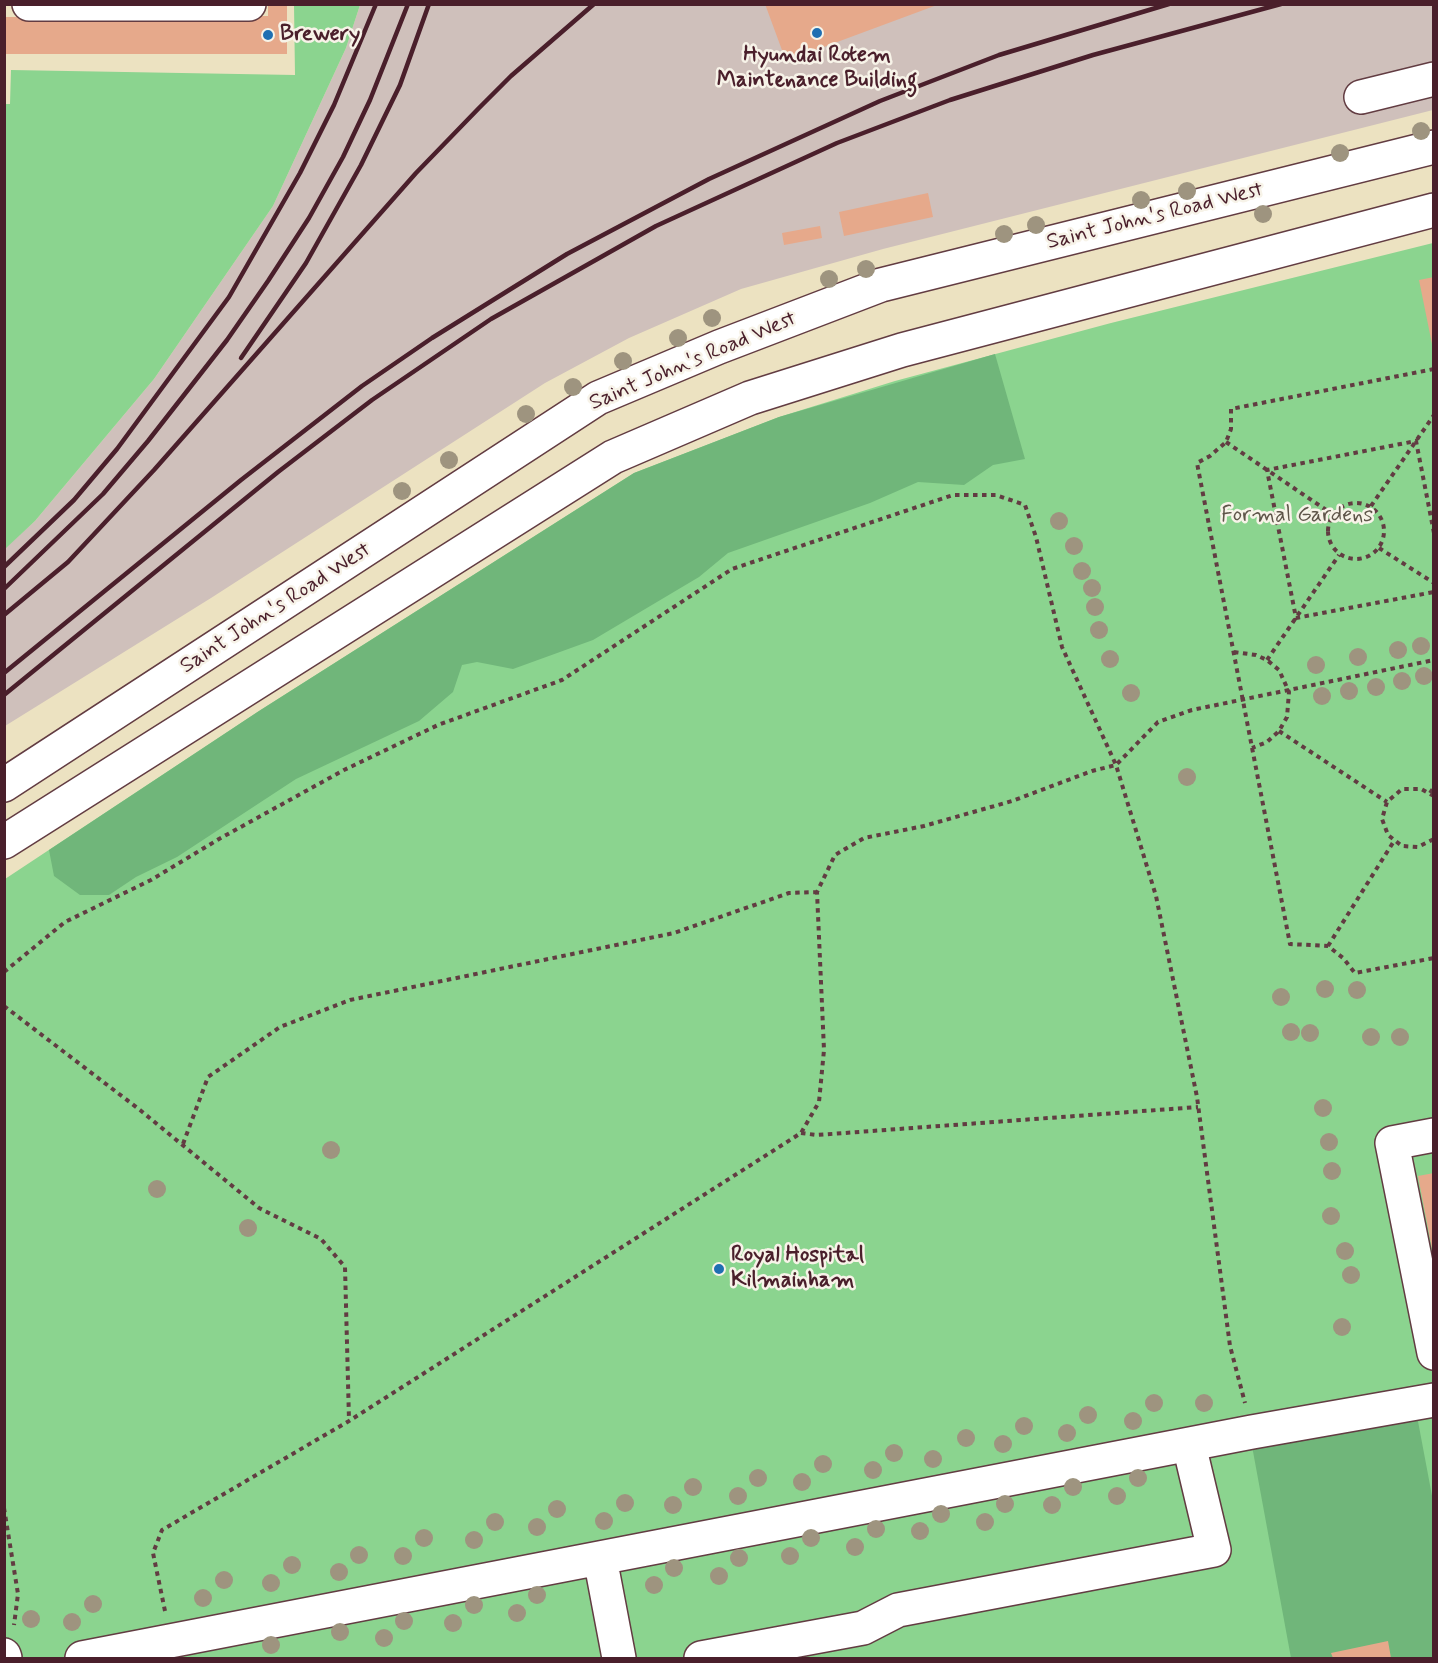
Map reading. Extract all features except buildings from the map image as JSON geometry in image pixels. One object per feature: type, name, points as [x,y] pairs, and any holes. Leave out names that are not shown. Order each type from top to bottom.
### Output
[{"type":"main road","points":[[29,4],[249,4]]},
{"type":"main road","points":[[1361,97],[1434,79]]},
{"type":"main road","name":"Saint John's Road West","points":[[4,785],[598,398],[719,347],[881,285],[1434,147]]},
{"type":"main road","points":[[4,842],[613,457],[750,398],[902,350],[1434,210]]},
{"type":"main road","points":[[1434,1135],[1392,1143],[1434,1353]]},
{"type":"main road","points":[[82,1659],[1252,1432],[1434,1400]]},
{"type":"main road","points":[[701,1659],[863,1628],[898,1610],[1214,1550],[1189,1445]]},
{"type":"main road","points":[[600,1558],[619,1659]]},
{"type":"path","points":[[1434,369],[1231,409],[1231,429],[1226,442],[1210,456],[1197,463],[1290,944],[1328,946],[1343,958],[1355,973],[1434,958]]},
{"type":"path","points":[[1371,506],[1434,415]]},
{"type":"path","points":[[1267,470],[1416,441]]},
{"type":"path","points":[[1416,441],[1434,533]]},
{"type":"path","points":[[1226,442],[1332,514]]},
{"type":"path","points":[[1267,470],[1296,618]]},
{"type":"path","points":[[4,972],[65,922],[151,880],[219,839],[344,770],[438,725],[562,680],[732,568],[953,495],[996,495],[1025,505],[1036,537],[1062,647],[1116,765],[1156,896],[1198,1107],[1230,1347],[1252,1432]]},
{"type":"path","points":[[1354,502],[1371,506],[1377,511],[1384,525],[1383,541],[1379,548],[1365,558],[1356,560],[1340,555],[1328,540],[1327,531],[1332,514],[1338,508],[1354,502]]},
{"type":"path","points":[[1379,548],[1434,582]]},
{"type":"path","points":[[1267,660],[1340,555]]},
{"type":"path","points":[[1296,618],[1434,592]]},
{"type":"path","points":[[1234,652],[1245,652],[1267,660],[1279,670],[1289,692],[1287,717],[1279,731],[1267,742],[1252,748]]},
{"type":"path","points":[[171,1641],[153,1553],[162,1530],[349,1421],[801,1133],[819,1102],[824,1050],[817,892],[835,855],[864,838],[924,826],[1012,801],[1092,771],[1116,765],[1158,722],[1192,710],[1289,692],[1434,660]]},
{"type":"path","points":[[1279,731],[1387,802]]},
{"type":"path","points":[[1434,787],[1432,795],[1411,787],[1393,794],[1383,810],[1384,827],[1394,841],[1410,847],[1426,844],[1434,839]]},
{"type":"path","points":[[1328,946],[1394,841]]},
{"type":"path","points":[[183,1144],[207,1077],[280,1027],[350,1000],[674,933],[789,893],[817,892]]},
{"type":"path","points":[[4,1006],[183,1144],[259,1208],[321,1239],[345,1267],[349,1421]]},
{"type":"path","points":[[801,1133],[816,1135],[1198,1107]]},
{"type":"path","points":[[4,1508],[18,1594],[7,1650]]},
{"type":"shaded area","points":[[360,5],[1433,5],[1433,110],[883,249],[741,289],[629,338],[545,383],[211,598],[5,726],[4,549],[35,521],[154,379],[273,206],[346,48]]},
{"type":"green space","points":[[294,5],[360,5],[346,48],[273,206],[154,379],[35,521],[5,549],[4,104],[10,104],[11,70],[295,75]]},
{"type":"green space","name":"Royal Hospital Kilmainham","points":[[1433,243],[1433,1658],[5,1658],[5,879],[259,711],[634,473],[779,417],[895,381],[1111,323]]},
{"type":"green space","points":[[995,354],[1025,459],[993,465],[964,485],[918,482],[870,503],[728,553],[699,577],[593,640],[513,669],[477,662],[462,665],[453,692],[419,721],[296,779],[177,857],[136,877],[109,895],[80,895],[54,876],[49,850],[259,711],[634,473],[779,417]]},
{"type":"green space","points":[[1417,1416],[1433,1501],[1433,1658],[1291,1658],[1252,1446]]},
{"type":"railway","points":[[4,567],[74,500],[117,449],[229,297],[300,173],[334,105],[376,4]]},
{"type":"railway","points":[[4,589],[103,494],[148,441],[227,340],[268,281],[309,218],[343,157],[370,100],[408,4]]},
{"type":"railway","points":[[241,358],[306,263],[361,165],[400,85],[429,4]]},
{"type":"railway","points":[[4,615],[68,562],[154,470],[416,173],[511,76],[594,4]]},
{"type":"railway","points":[[4,673],[241,480],[362,386],[432,338],[567,254],[709,179],[880,101],[999,55],[1169,4]]},
{"type":"railway","points":[[4,695],[278,472],[372,400],[491,319],[656,226],[837,143],[950,100],[1093,55],[1281,4]]},
{"type":"place","name":"Hyundai Rotem Maintenance Building","points":[[817,33]]},
{"type":"place","name":"Brewery","points":[[268,35]]},
{"type":"place","name":"Royal Hospital Kilmainham","points":[[719,1269]]},
{"type":"park label","name":"Formal Gardens","points":[[1297,516]]}]
